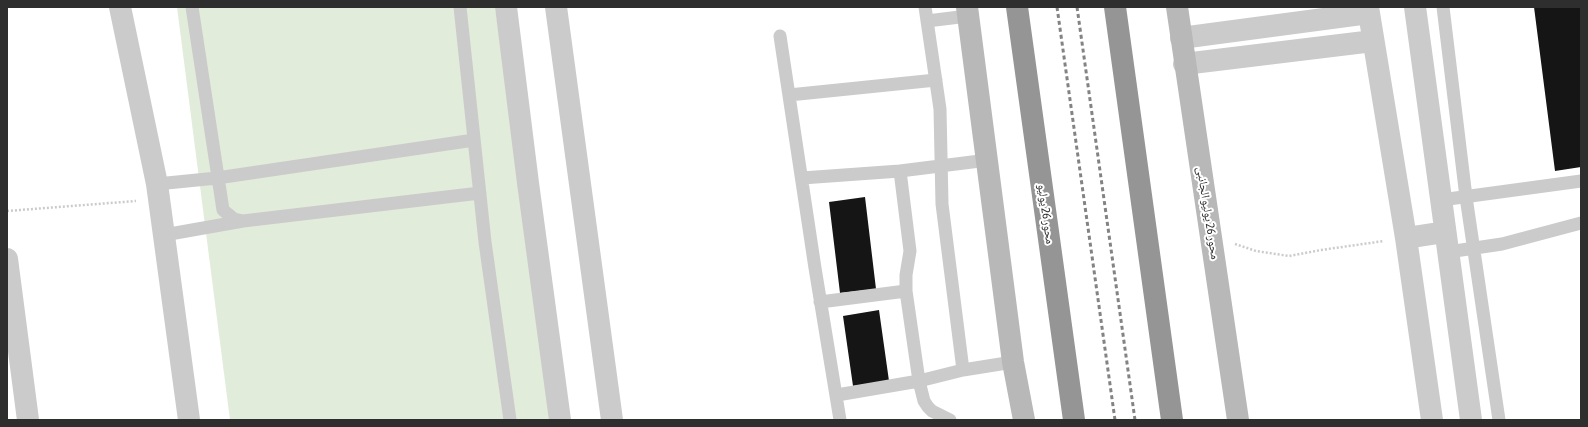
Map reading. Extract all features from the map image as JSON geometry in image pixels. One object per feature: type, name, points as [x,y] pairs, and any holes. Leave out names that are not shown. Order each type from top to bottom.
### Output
[{"type":"highway","name":"محور 26 يوليو","points":[[1017,7],[1074,420]]},
{"type":"highway","points":[[1117,11],[1172,420]]},
{"type":"main road","name":"محور 26 يوليو الجانبى","points":[[1177,7],[1184,64],[1212,237],[1238,420]]},
{"type":"main road","points":[[967,11],[988,160],[1013,362],[1024,420]]},
{"type":"street","points":[[120,7],[158,192],[189,420]]},
{"type":"street","points":[[506,7],[560,420]]},
{"type":"street","points":[[556,7],[612,420]]},
{"type":"street","points":[[1415,7],[1471,420]]},
{"type":"street","points":[[1181,38],[1369,10],[1406,238],[1432,420]]},
{"type":"street","points":[[1184,64],[1373,41]]},
{"type":"street","points":[[1406,238],[1446,242]]},
{"type":"street","points":[[7,259],[28,420]]},
{"type":"lane","points":[[192,7],[223,210],[234,218],[243,221]]},
{"type":"lane","points":[[460,7],[485,242],[510,420]]},
{"type":"lane","points":[[925,7],[940,108],[942,204],[963,370]]},
{"type":"lane","points":[[1443,7],[1466,197],[1499,420]]},
{"type":"lane","points":[[927,21],[967,11]]},
{"type":"lane","points":[[780,36],[820,302],[837,395],[840,420]]},
{"type":"lane","points":[[789,95],[936,80]]},
{"type":"lane","points":[[158,192],[217,178],[474,140]]},
{"type":"lane","points":[[802,178],[900,171],[988,160]]},
{"type":"lane","points":[[900,171],[910,251],[906,274],[906,291],[919,381],[924,401],[928,407],[932,411],[950,420]]},
{"type":"lane","points":[[1441,200],[1581,181]]},
{"type":"lane","points":[[164,234],[243,221],[480,193]]},
{"type":"lane","points":[[1446,242],[1474,248],[1502,244],[1581,223]]},
{"type":"lane","points":[[820,302],[906,291]]},
{"type":"lane","points":[[837,395],[919,381],[963,370],[1013,362]]},
{"type":"path","points":[[7,211],[158,192]]},
{"type":"path","points":[[1212,237],[1256,251],[1289,256],[1406,238]]},
{"type":"green space","points":[[177,7],[495,7],[552,420],[230,420]]},
{"type":"building","points":[[1534,7],[1581,7],[1581,167],[1555,171]]},
{"type":"building","points":[[865,197],[876,289],[840,293],[829,202]]},
{"type":"building","points":[[879,310],[889,381],[853,386],[843,316]]},
{"type":"railway","points":[[1057,7],[1115,420]]},
{"type":"railway","points":[[1077,7],[1135,420]]}]
